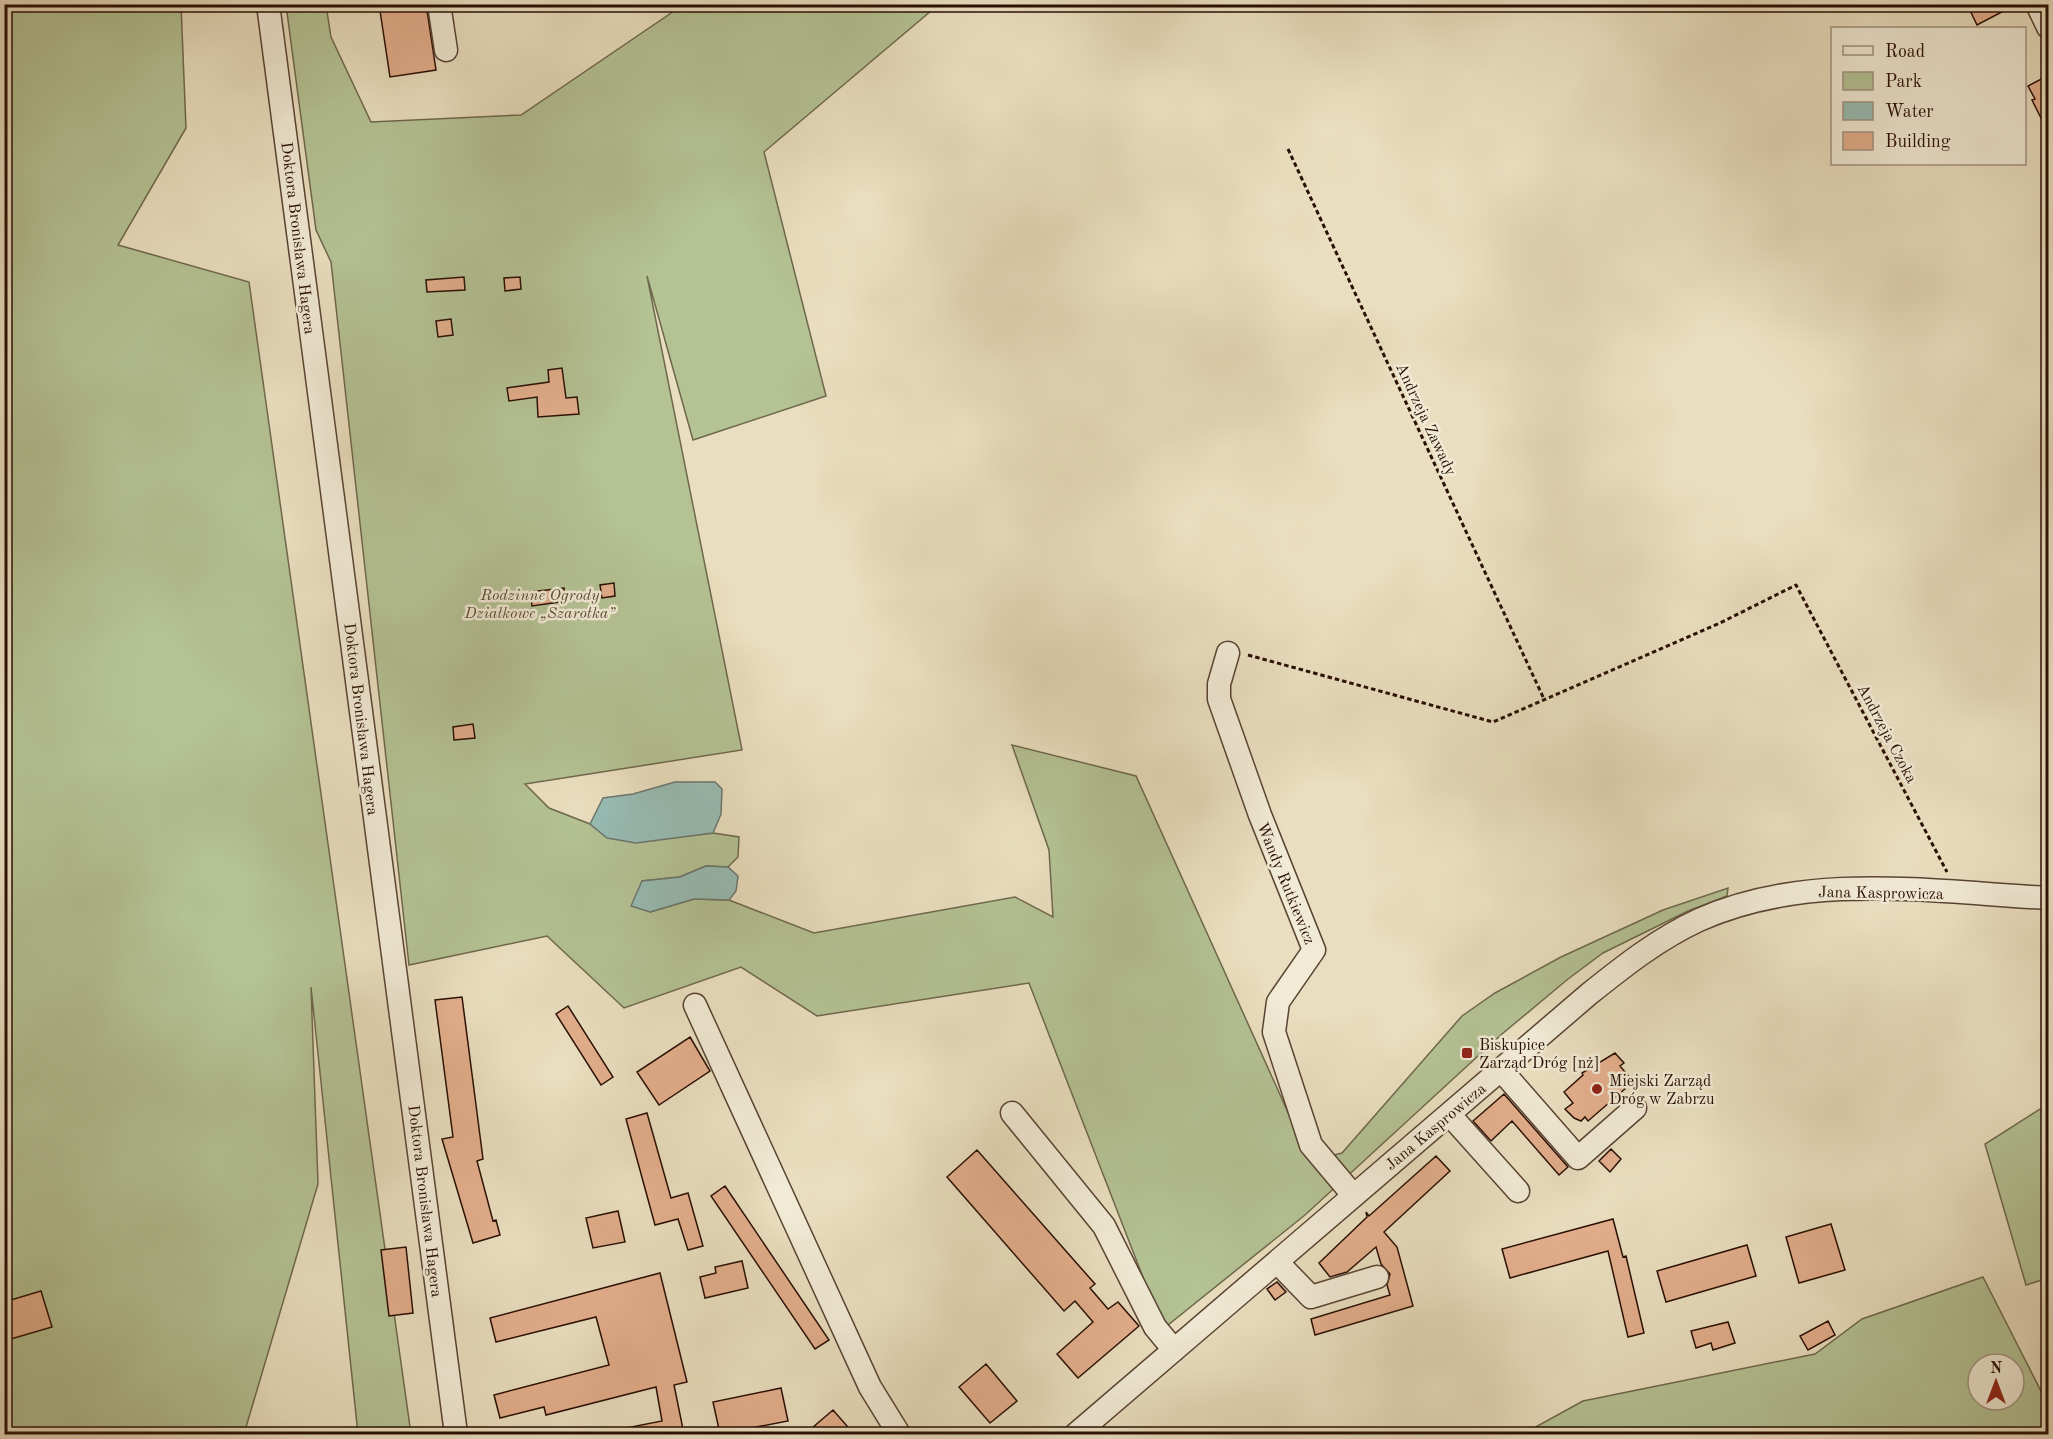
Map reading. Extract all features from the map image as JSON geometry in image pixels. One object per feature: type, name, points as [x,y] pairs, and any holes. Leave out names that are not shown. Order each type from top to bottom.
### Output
[{"type":"street","name":"Doktora Bronisława Hagera","points":[[268,4],[456,1434]]},
{"type":"street","points":[[439,4],[446,50]]},
{"type":"street","points":[[2037,4],[2049,27]]},
{"type":"street","name":"Wandy Rutkiewicz","points":[[1228,653],[1219,684],[1219,699],[1260,815],[1314,950],[1278,1002],[1274,1032],[1311,1145],[1353,1196]]},
{"type":"street","name":"Jana Kasprowicza","points":[[1076,1434],[1501,1070],[1631,961],[1659,942],[1728,909],[1762,898],[1842,888],[2049,898]]},
{"type":"street","points":[[695,1005],[870,1387],[898,1434]]},
{"type":"street","points":[[1501,1070],[1578,1158],[1635,1108]]},
{"type":"street","points":[[1012,1113],[1104,1226],[1155,1328],[1174,1350]]},
{"type":"street","points":[[1449,1114],[1518,1191]]},
{"type":"street","points":[[1277,1262],[1311,1297],[1377,1277]]},
{"type":"path","name":"Andrzeja Zawady","points":[[1288,149],[1544,699]]},
{"type":"path","name":"Andrzeja Czoka","points":[[1544,699],[1720,623],[1797,585],[1958,893]]},
{"type":"path","points":[[1228,653],[1239,652],[1493,722],[1544,699]]},
{"type":"green space","points":[[5,5],[181,5],[186,128],[118,245],[249,282],[411,1434],[358,1434],[311,987],[318,1184],[244,1434],[5,1434]]},
{"type":"green space","name":"Rodzinne Ogrody Działkowe „Szarotka”","points":[[286,5],[326,5],[331,37],[371,122],[521,115],[683,5],[938,5],[764,152],[826,396],[693,440],[647,276],[742,750],[525,784],[549,808],[590,824],[608,838],[661,839],[713,833],[739,837],[738,857],[728,867],[706,866],[680,877],[642,881],[650,912],[694,899],[729,900],[814,933],[1015,897],[1053,917],[1049,850],[1012,745],[1136,776],[1310,1161],[1342,1153],[1462,1016],[1495,993],[1561,957],[1663,910],[1728,888],[1727,896],[1688,911],[1603,953],[1568,979],[1502,1034],[1305,1215],[1163,1329],[1029,983],[817,1016],[741,967],[624,1008],[547,936],[409,965],[331,262],[316,230]]},
{"type":"green space","points":[[2048,1104],[2048,1278],[2026,1285],[1985,1144]]},
{"type":"green space","points":[[1983,1277],[2021,1352],[1966,1352],[1966,1412],[2026,1412],[2026,1362],[2048,1405],[2048,1434],[1523,1434],[1583,1401],[1815,1354],[1862,1319]]},
{"type":"water","points":[[675,782],[715,782],[722,789],[721,814],[713,833],[636,843],[607,838],[590,824],[603,798],[633,794]]},
{"type":"water","points":[[706,866],[728,867],[738,876],[736,891],[729,900],[694,899],[650,912],[631,906],[642,881],[680,877]]},
{"type":"building","points":[[379,4],[426,4],[436,70],[390,77]]},
{"type":"building","points":[[1967,4],[2017,4],[1977,25]]},
{"type":"building","points":[[2049,75],[2049,134],[2032,100],[2035,99],[2028,86]]},
{"type":"building","points":[[464,277],[465,290],[427,292],[426,280]]},
{"type":"building","points":[[520,277],[521,289],[505,291],[504,278]]},
{"type":"building","points":[[451,319],[453,335],[438,337],[436,321]]},
{"type":"building","points":[[562,368],[566,398],[577,397],[579,414],[538,417],[537,397],[509,401],[507,388],[549,382],[548,370]]},
{"type":"building","points":[[614,583],[615,596],[602,598],[600,585]]},
{"type":"building","points":[[564,588],[566,601],[532,606],[530,592]]},
{"type":"building","points":[[473,724],[475,738],[454,740],[453,727]]},
{"type":"building","points":[[462,997],[483,1159],[477,1161],[493,1221],[496,1220],[500,1235],[473,1243],[442,1139],[453,1137],[435,1000]]},
{"type":"building","points":[[568,1006],[613,1077],[601,1085],[556,1014]]},
{"type":"building","points":[[690,1037],[710,1071],[659,1105],[637,1072]]},
{"type":"building","points":[[1615,1053],[1624,1063],[1620,1066],[1630,1078],[1622,1085],[1625,1089],[1588,1121],[1585,1117],[1581,1121],[1574,1118],[1565,1109],[1573,1103],[1564,1092],[1583,1075],[1582,1073]]},
{"type":"building","points":[[1504,1094],[1568,1167],[1559,1175],[1512,1121],[1491,1141],[1473,1121]]},
{"type":"building","points":[[647,1113],[671,1198],[688,1193],[703,1246],[688,1250],[678,1219],[655,1225],[626,1119]]},
{"type":"building","points":[[1611,1149],[1621,1159],[1610,1172],[1599,1161]]},
{"type":"building","points":[[977,1150],[1095,1284],[1090,1288],[1108,1309],[1118,1302],[1139,1326],[1078,1378],[1057,1354],[1093,1322],[1075,1301],[1064,1311],[947,1177]]},
{"type":"building","points":[[1436,1156],[1450,1171],[1384,1232],[1397,1247],[1413,1306],[1315,1335],[1311,1319],[1390,1295],[1387,1285],[1390,1274],[1381,1264],[1376,1247],[1347,1272],[1330,1277],[1319,1263],[1367,1217],[1366,1212],[1369,1216]]},
{"type":"building","points":[[725,1186],[829,1340],[815,1349],[711,1196]]},
{"type":"building","points":[[618,1211],[625,1242],[593,1248],[586,1218]]},
{"type":"building","points":[[1613,1219],[1623,1257],[1626,1256],[1644,1333],[1628,1337],[1608,1251],[1510,1278],[1502,1249]]},
{"type":"building","points":[[1831,1224],[1845,1270],[1799,1283],[1786,1237]]},
{"type":"building","points":[[1747,1245],[1756,1276],[1666,1302],[1657,1271]]},
{"type":"building","points":[[406,1247],[413,1313],[389,1316],[381,1250]]},
{"type":"building","points":[[742,1261],[748,1288],[705,1298],[700,1277],[716,1273],[715,1267]]},
{"type":"building","points":[[660,1273],[687,1382],[674,1385],[684,1434],[627,1434],[626,1428],[662,1421],[656,1387],[546,1415],[544,1407],[500,1418],[494,1395],[609,1365],[596,1317],[496,1342],[490,1318]]},
{"type":"building","points":[[1277,1282],[1286,1292],[1275,1300],[1267,1289]]},
{"type":"building","points":[[41,1291],[52,1327],[4,1341],[4,1302]]},
{"type":"building","points":[[1828,1321],[1835,1335],[1808,1350],[1800,1336]]},
{"type":"building","points":[[1728,1322],[1735,1343],[1713,1350],[1711,1343],[1696,1348],[1691,1331]]},
{"type":"building","points":[[986,1364],[1017,1401],[990,1423],[959,1387]]},
{"type":"building","points":[[781,1388],[788,1421],[720,1434],[713,1402]]},
{"type":"building","points":[[833,1410],[854,1434],[805,1434]]},
{"type":"place","name":"Biskupice Zarząd Dróg [nż]","points":[[1467,1053]]},
{"type":"place","name":"Miejski Zarząd Dróg w Zabrzu","points":[[1597,1089]]}]
